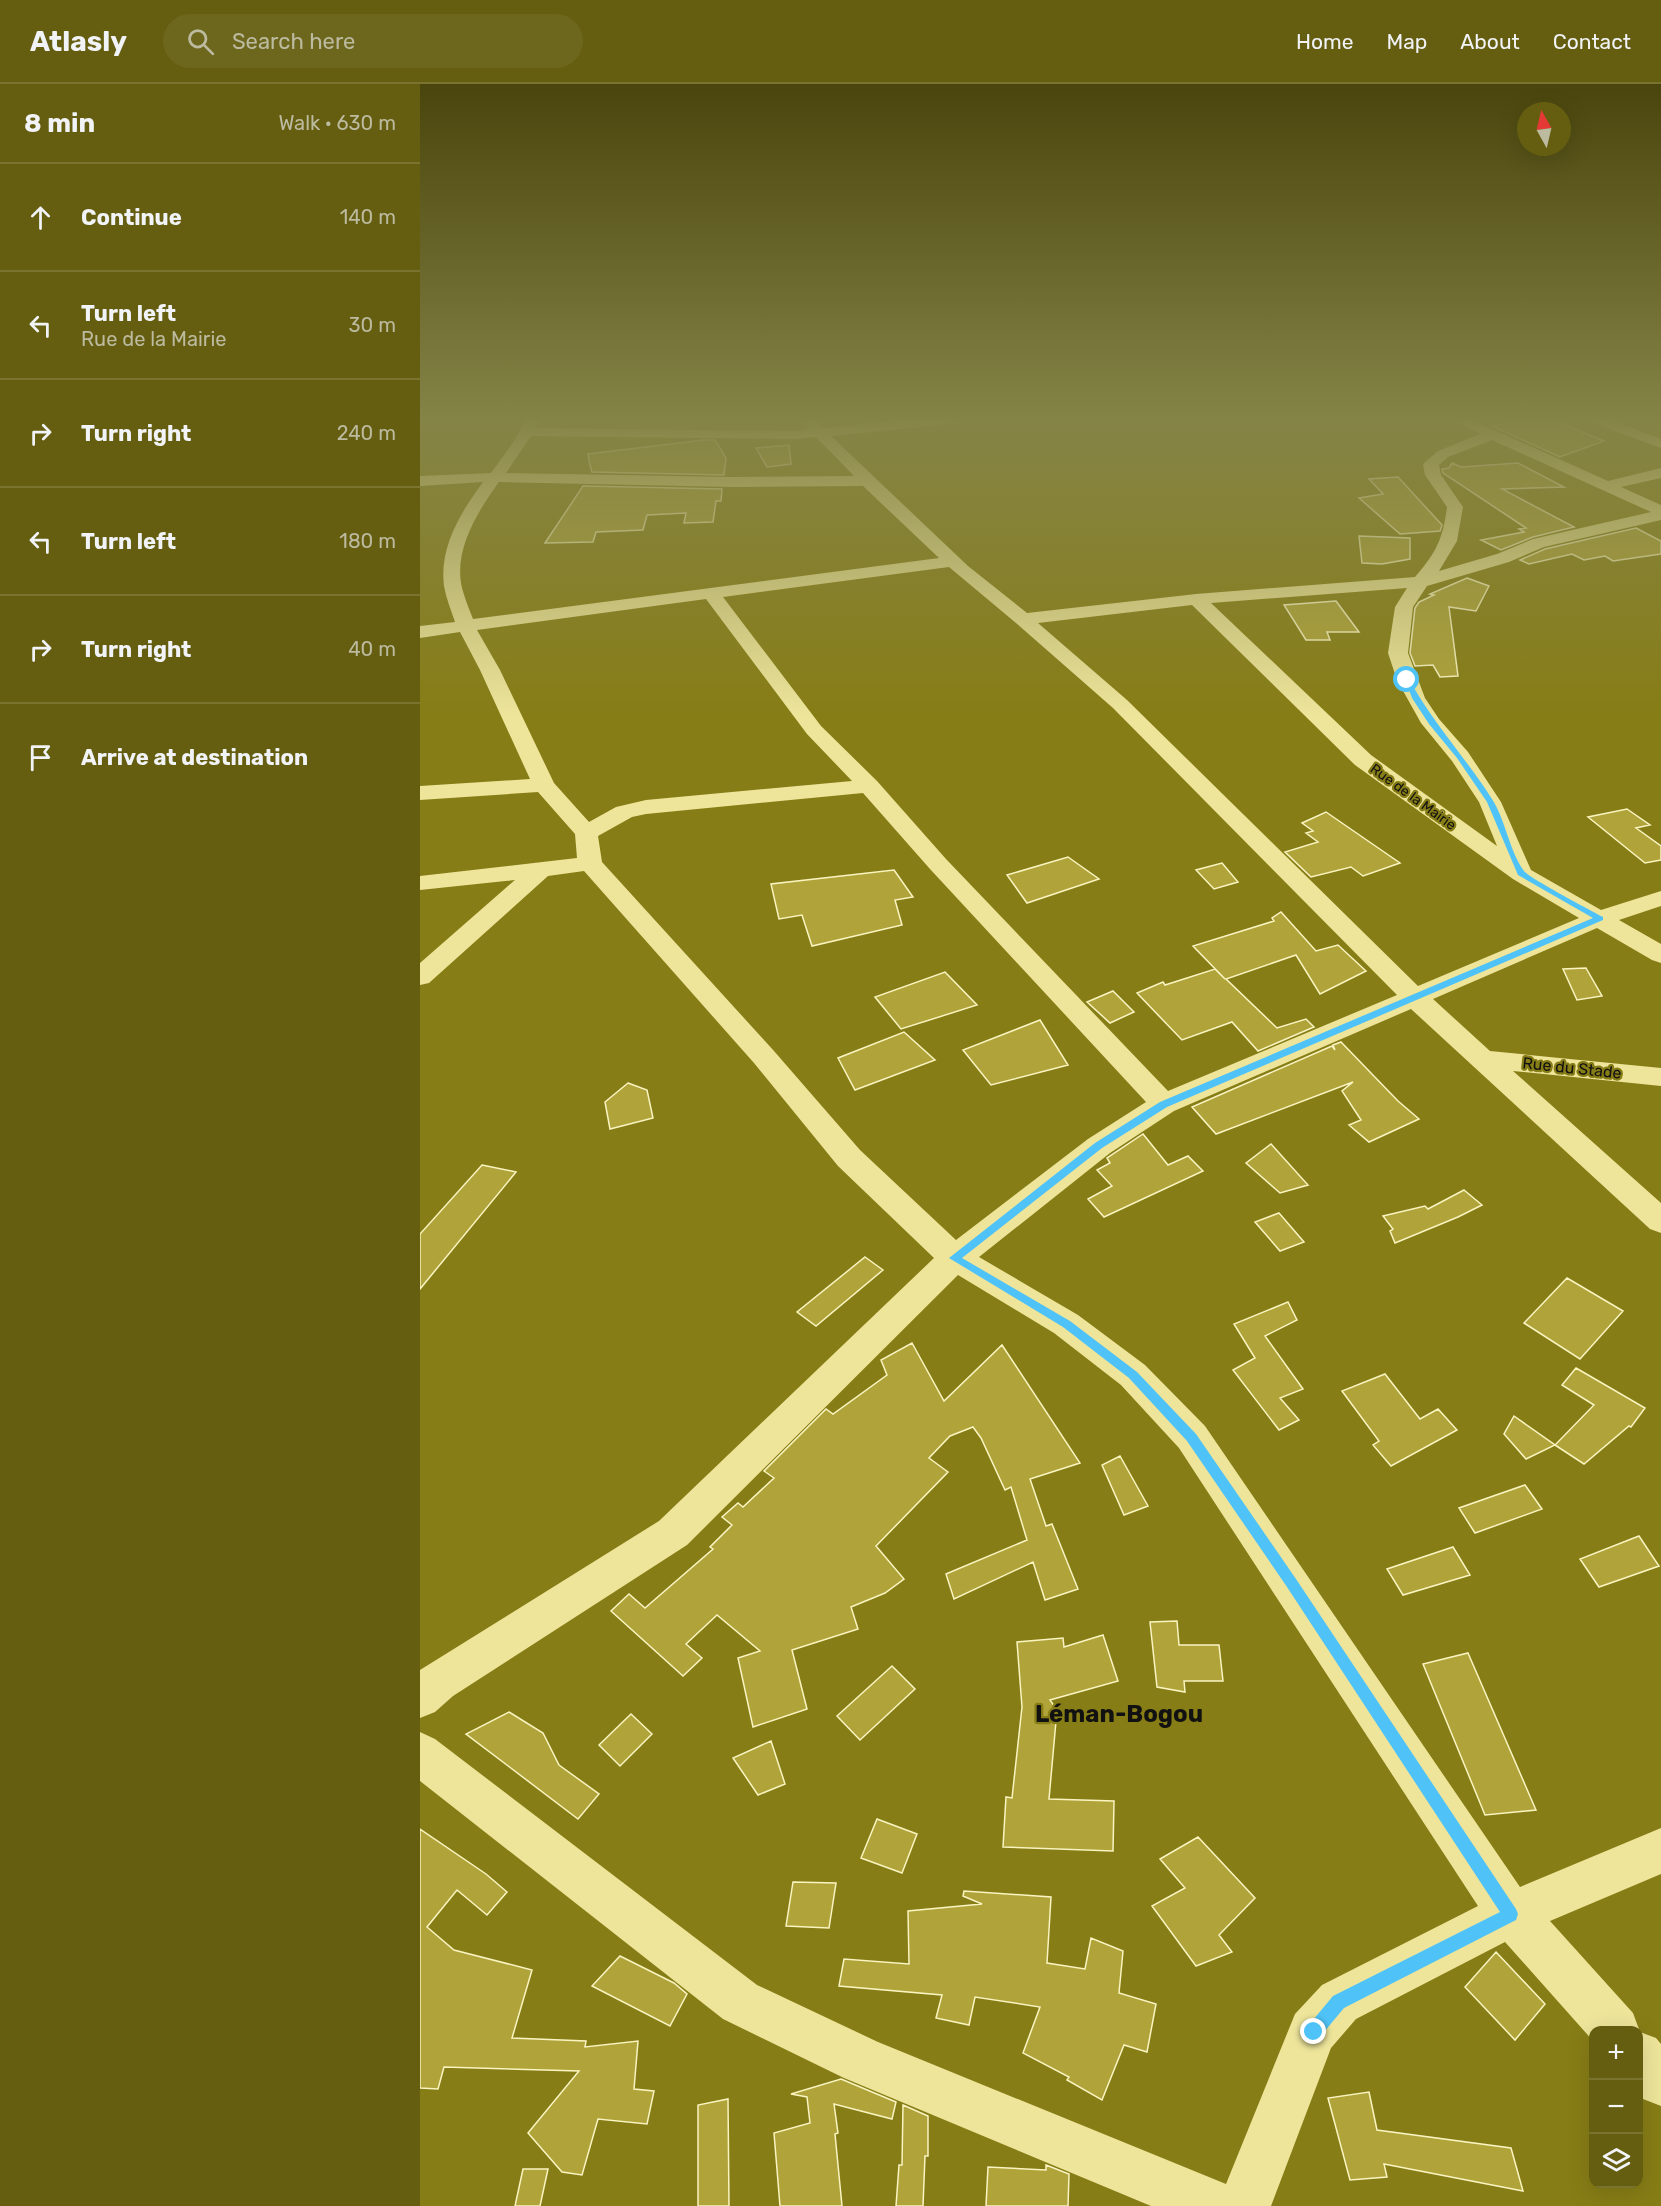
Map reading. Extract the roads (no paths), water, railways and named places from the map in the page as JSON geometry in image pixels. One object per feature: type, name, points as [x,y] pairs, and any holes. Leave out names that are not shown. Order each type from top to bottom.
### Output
[{"type":"street","points":[[468,518],[459,537],[452,561],[453,587],[466,627],[490,670],[544,785],[586,833],[590,863],[764,1057],[849,1158],[955,1258],[1066,1324],[1133,1375],[1192,1437],[1511,1914],[1612,2026]]},
{"type":"street","points":[[907,518],[953,561],[1120,704],[1416,998],[1661,1221]]},
{"type":"street","points":[[1454,518],[1451,540],[1404,607],[1398,653],[1415,698],[1431,723],[1460,757],[1490,802],[1521,874]]},
{"type":"street","points":[[1023,619],[1196,599],[1420,582],[1503,558],[1539,543],[1641,518]]},
{"type":"street","points":[[420,632],[953,561]]},
{"type":"street","points":[[711,593],[814,730],[869,786],[938,864],[1164,1104]]},
{"type":"street","name":"Rue de la Mairie","points":[[1196,599],[1363,760],[1521,874],[1661,955]]},
{"type":"street","points":[[420,793],[544,785]]},
{"type":"street","points":[[586,833],[624,813],[646,807],[869,786]]},
{"type":"street","points":[[420,883],[590,863]]},
{"type":"street","points":[[420,977],[541,870]]},
{"type":"street","points":[[420,1697],[438,1682],[673,1533],[955,1258],[1099,1146],[1164,1104],[1600,918],[1661,897]]},
{"type":"street","name":"Rue du Stade","points":[[1483,1059],[1661,1077]]},
{"type":"street","points":[[420,1754],[740,2002],[862,2060],[1215,2206]]},
{"type":"street","points":[[1244,2206],[1314,2032],[1339,2002],[1511,1914],[1661,1851]]},
{"type":"street","points":[[1643,2061],[1661,2081]]},
{"type":"district","name":"Léman-Bogou","points":[[1119,1714]]}]
